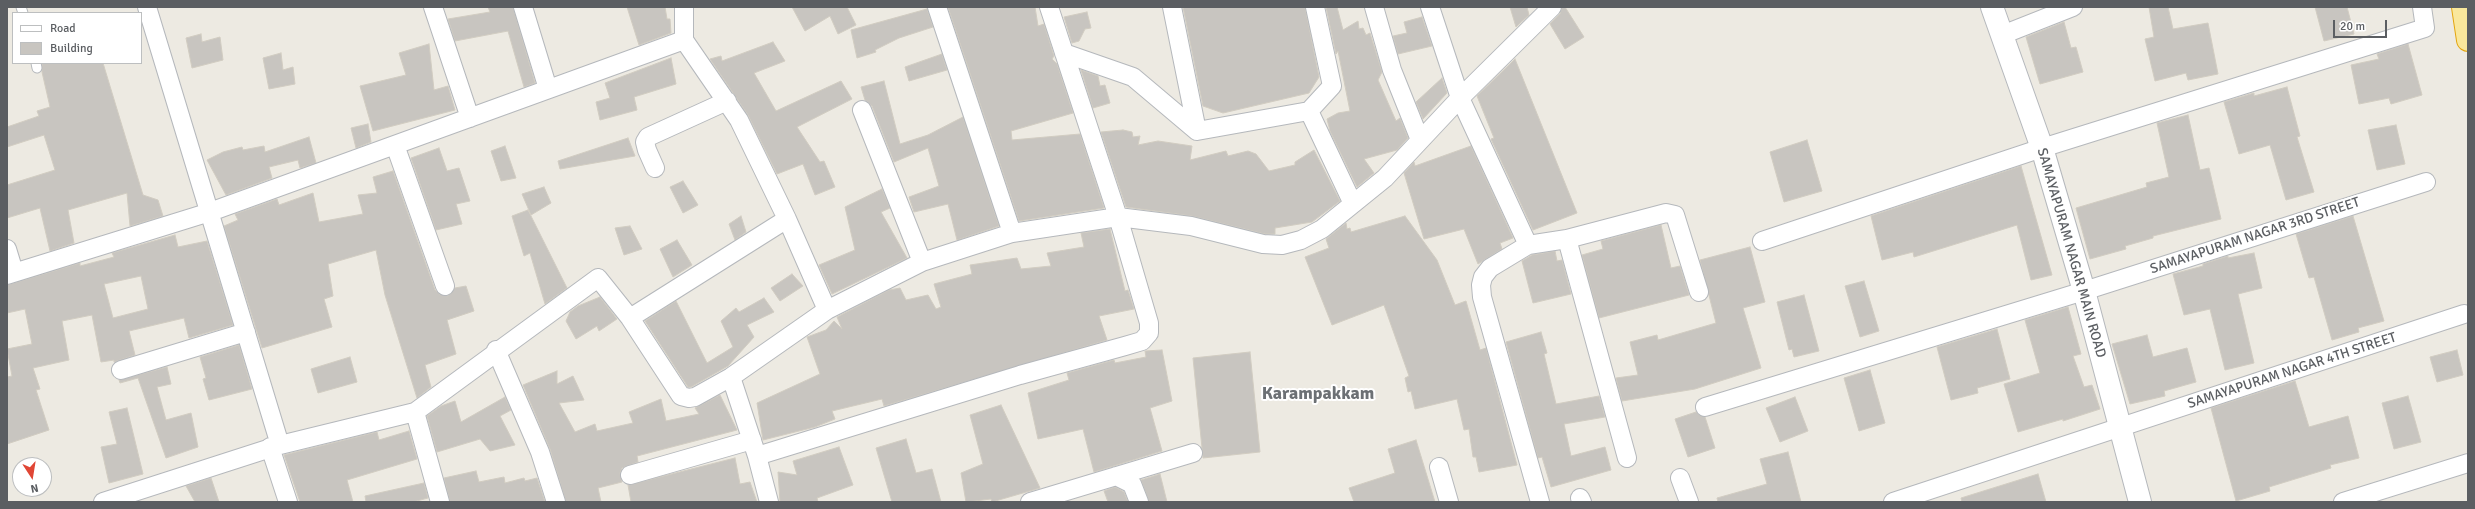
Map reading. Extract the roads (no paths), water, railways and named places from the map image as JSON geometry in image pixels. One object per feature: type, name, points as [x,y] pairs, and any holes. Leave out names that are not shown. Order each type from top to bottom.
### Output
[{"type":"highway","points":[[2463,7],[2468,40]]},
{"type":"street","points":[[148,7],[246,332],[288,502]]},
{"type":"street","points":[[433,7],[470,118]]},
{"type":"street","points":[[523,7],[548,90]]},
{"type":"street","points":[[684,7],[684,40],[739,120],[788,219],[827,310]]},
{"type":"street","points":[[936,7],[1012,232]]},
{"type":"street","points":[[630,475],[754,448],[1142,341],[1149,333],[1149,323],[1118,217],[1049,7]]},
{"type":"street","points":[[1172,7],[1197,131]]},
{"type":"street","points":[[1197,131],[1308,111],[1332,86],[1315,7]]},
{"type":"street","points":[[1374,7],[1392,70],[1420,140]]},
{"type":"street","points":[[1430,7],[1460,98],[1528,245]]},
{"type":"street","points":[[103,502],[146,495],[275,446],[415,412],[496,350],[598,278],[630,318],[681,396],[695,397],[731,377],[827,310],[922,262],[1012,232],[1118,217],[1191,226],[1263,244],[1282,245],[1301,240],[1322,229],[1385,178],[1460,98],[1552,7]]},
{"type":"street","name":"SAMAYAPURAM NAGAR MAIN ROAD","points":[[1992,7],[2042,148],[2084,291],[2140,502]]},
{"type":"street","points":[[2002,35],[2073,7]]},
{"type":"street","points":[[1762,241],[2042,148],[2425,28],[2422,7]]},
{"type":"street","points":[[7,249],[10,273],[210,212],[684,40]]},
{"type":"street","points":[[1064,53],[1133,77],[1197,131]]},
{"type":"street","points":[[654,168],[645,142],[648,137],[727,101]]},
{"type":"street","points":[[862,110],[922,262]]},
{"type":"street","points":[[1308,111],[1353,204]]},
{"type":"street","points":[[396,145],[445,286]]},
{"type":"street","name":"SAMAYAPURAM NAGAR 3RD STREET","points":[[1705,407],[2084,291],[2426,182]]},
{"type":"street","points":[[1540,502],[1482,297],[1481,284],[1483,277],[1490,268],[1528,245],[1567,239],[1666,213],[1675,215],[1699,292]]},
{"type":"street","points":[[630,318],[788,219]]},
{"type":"street","points":[[1567,239],[1627,458]]},
{"type":"street","name":"SAMAYAPURAM NAGAR 4TH STREET","points":[[1893,502],[2464,314]]},
{"type":"street","points":[[120,370],[246,332]]},
{"type":"street","points":[[496,350],[540,452],[556,502]]},
{"type":"street","points":[[731,377],[754,448],[769,502]]},
{"type":"street","points":[[415,412],[440,502]]},
{"type":"street","points":[[1030,502],[1194,453]]},
{"type":"street","points":[[2344,502],[2468,463]]},
{"type":"street","points":[[1439,467],[1449,502]]},
{"type":"street","points":[[1116,476],[1132,484],[1139,502]]},
{"type":"street","points":[[1680,478],[1689,502]]},
{"type":"district","name":"Karampakkam","points":[[1318,394]]}]
